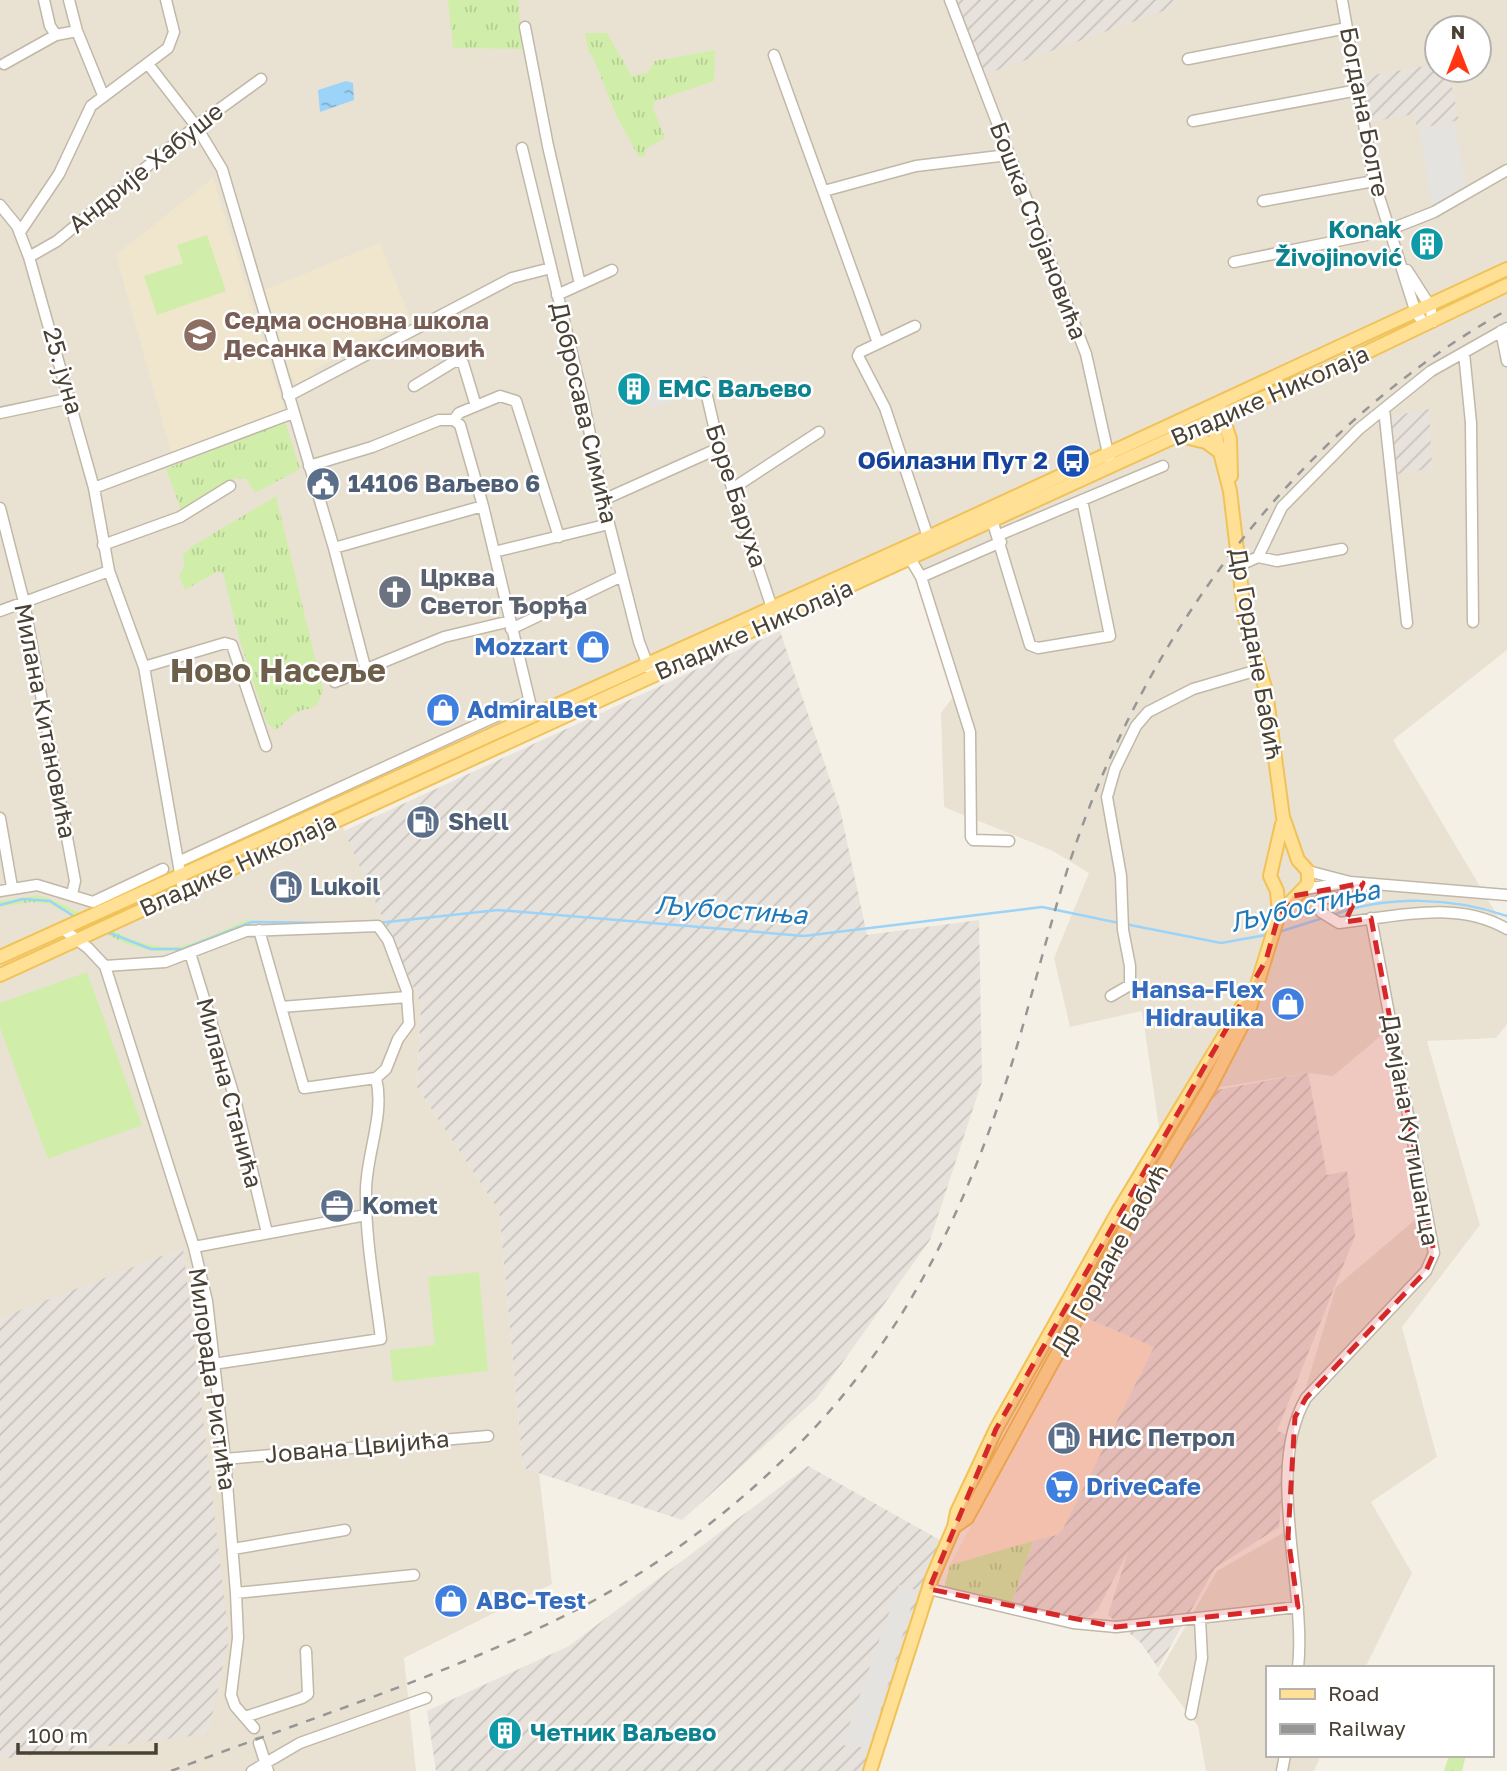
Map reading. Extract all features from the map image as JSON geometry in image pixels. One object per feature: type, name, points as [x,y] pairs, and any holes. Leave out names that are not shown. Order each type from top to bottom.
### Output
[{"type":"main road","name":"Владике Николаја","points":[[0,957],[928,537],[1212,403],[1416,313],[1507,269]]},
{"type":"main road","name":"Владике Николаја","points":[[0,975],[911,560],[998,533],[1107,469],[1430,323],[1507,285]]},
{"type":"main road","name":"Др Гордане Бабић","points":[[1212,403],[1230,439],[1230,491],[1245,618],[1261,669],[1283,817]]},
{"type":"main road","name":"Др Гордане Бабић","points":[[1218,418],[1221,453],[1230,491]]},
{"type":"main road","points":[[1180,436],[1206,442],[1221,453]]},
{"type":"main road","points":[[1278,917],[1299,892],[1308,871],[1298,860],[1283,817]]},
{"type":"main road","points":[[1278,917],[1277,891],[1270,876],[1283,817]]},
{"type":"main road","points":[[1274,865],[1288,858],[1298,860]]},
{"type":"main road","points":[[1277,891],[1299,892]]},
{"type":"main road","name":"Др Гордане Бабић","points":[[870,1771],[929,1589],[954,1527],[967,1518],[1141,1201],[1209,1090],[1248,1014],[1271,948],[1278,917]]},
{"type":"street","points":[[44,0],[50,26],[56,35]]},
{"type":"street","points":[[69,0],[77,31],[103,95]]},
{"type":"street","points":[[20,232],[59,174],[86,113],[103,95],[168,48],[174,33],[166,0]]},
{"type":"street","name":"Бошка Стојановића","points":[[950,0],[1007,155],[1037,218],[1086,354],[1108,454],[1110,487]]},
{"type":"street","name":"Богдана Болте","points":[[1342,0],[1374,181],[1403,263],[1416,313],[1430,323]]},
{"type":"street","points":[[525,27],[548,146],[580,285]]},
{"type":"street","points":[[1188,58],[1346,28]]},
{"type":"street","points":[[4,64],[56,35],[77,31]]},
{"type":"street","points":[[774,55],[878,342]]},
{"type":"street","points":[[148,64],[196,126],[222,169],[252,263],[288,396],[334,548],[366,671]]},
{"type":"street","name":"Андрије Хабуше","points":[[29,257],[57,241],[196,126],[261,79]]},
{"type":"street","points":[[1194,121],[1358,90]]},
{"type":"street","name":"Добросава Симића","points":[[522,148],[603,500],[622,576],[653,676]]},
{"type":"street","points":[[824,191],[916,166],[1007,155]]},
{"type":"street","points":[[1234,262],[1391,229],[1434,212],[1507,170]]},
{"type":"street","points":[[1263,201],[1374,181]]},
{"type":"street","name":"25. јуна","points":[[0,205],[20,232],[29,257],[71,398],[94,488],[109,571],[144,667],[183,890]]},
{"type":"street","name":"Богдана Болте","points":[[1403,263],[1430,306],[1430,323]]},
{"type":"street","points":[[288,396],[512,278],[551,268]]},
{"type":"street","points":[[557,295],[612,270]]},
{"type":"street","points":[[915,326],[859,352],[859,361],[885,408],[928,537]]},
{"type":"street","points":[[1258,557],[1282,507],[1328,458],[1431,372],[1504,330],[1507,361]]},
{"type":"street","points":[[1464,353],[1471,423],[1473,622]]},
{"type":"street","points":[[414,386],[460,361],[463,363],[476,406]]},
{"type":"street","name":"Боре Баруха","points":[[704,383],[719,448],[772,608]]},
{"type":"street","points":[[454,420],[459,413],[500,396],[516,401],[559,537]]},
{"type":"street","points":[[0,413],[71,398]]},
{"type":"street","points":[[1384,409],[1407,624]]},
{"type":"street","points":[[94,488],[293,413]]},
{"type":"street","points":[[309,466],[372,447],[439,420],[454,420]]},
{"type":"street","points":[[454,420],[462,432],[483,506],[533,715]]},
{"type":"street","points":[[732,489],[819,432]]},
{"type":"street","points":[[603,500],[719,448]]},
{"type":"street","points":[[922,577],[998,533],[1163,466]]},
{"type":"street","points":[[103,545],[180,517],[230,486]]},
{"type":"street","points":[[998,533],[1030,645],[1038,648],[1110,636],[1082,500]]},
{"type":"street","points":[[334,548],[483,506]]},
{"type":"street","name":"Милана Китановића","points":[[0,508],[24,602],[75,881],[72,894]]},
{"type":"street","points":[[494,552],[610,524]]},
{"type":"street","points":[[1238,566],[1258,557],[1277,561],[1342,549]]},
{"type":"street","points":[[911,560],[922,577],[956,693],[968,723],[971,837],[973,840],[1009,841]]},
{"type":"street","points":[[0,611],[109,571]]},
{"type":"street","points":[[335,682],[444,637],[510,625],[622,576]]},
{"type":"street","points":[[144,667],[225,643],[232,645],[266,747]]},
{"type":"street","points":[[1111,996],[1131,982],[1123,930],[1121,876],[1107,797],[1115,769],[1136,726],[1148,712],[1167,700],[1261,669]]},
{"type":"street","points":[[178,862],[529,701]]},
{"type":"street","points":[[0,818],[12,887]]},
{"type":"street","points":[[0,891],[37,885],[88,901],[99,900],[163,869]]},
{"type":"street","points":[[1308,871],[1350,882],[1507,895]]},
{"type":"street","points":[[1299,892],[1350,882]]},
{"type":"street","points":[[1363,883],[1360,894],[1352,898],[1322,898],[1319,904],[1321,912],[1332,921],[1449,913],[1494,922],[1507,929]]},
{"type":"street","name":"Дамјана Кутишанца","points":[[1298,1666],[1298,1607],[1288,1537],[1290,1450],[1296,1417],[1306,1398],[1426,1271],[1434,1253],[1371,918]]},
{"type":"street","points":[[105,967],[156,963],[190,953],[235,934],[259,930],[378,926],[388,940],[402,974],[409,1024],[398,1039],[386,1069],[376,1078],[304,1088],[259,930]]},
{"type":"street","name":"Милорада Ристића","points":[[68,927],[82,938],[105,967],[194,1247],[207,1301],[225,1459],[236,1593],[237,1638],[231,1695],[235,1706],[254,1728]]},
{"type":"street","name":"Милана Станића","points":[[190,953],[235,1099],[267,1233]]},
{"type":"street","points":[[281,1007],[407,997]]},
{"type":"street","points":[[213,1364],[381,1339],[366,1215],[367,1168],[380,1101],[376,1078]]},
{"type":"street","points":[[194,1247],[366,1215]]},
{"type":"street","name":"Јована Цвијића","points":[[225,1459],[488,1436]]},
{"type":"street","points":[[233,1549],[345,1530]]},
{"type":"street","points":[[236,1593],[414,1575]]},
{"type":"street","points":[[929,1589],[1096,1626],[1116,1627],[1298,1607]]},
{"type":"street","points":[[1191,1714],[1201,1674],[1200,1619]]},
{"type":"street","points":[[245,1717],[308,1694],[306,1651]]},
{"type":"street","points":[[252,1771],[266,1768],[300,1743],[338,1727],[426,1698]]},
{"type":"street","points":[[259,1743],[266,1768]]},
{"type":"highlighted area","points":[[1363,883],[1345,922],[1371,918],[1434,1253],[1426,1271],[1306,1398],[1295,1417],[1288,1537],[1298,1607],[1116,1627],[929,1589],[996,1429],[1266,960],[1279,914],[1293,896]]},
{"type":"shaded area","points":[[0,0],[1507,0],[1507,650],[1393,740],[1507,932],[1507,1024],[1496,1038],[1427,1041],[1480,1225],[1402,1327],[1437,1457],[1371,1502],[1412,1573],[1366,1666],[1266,1666],[1266,1757],[1320,1757],[1314,1771],[1206,1771],[1198,1726],[1158,1674],[1217,1571],[1288,1530],[1295,1424],[1336,1287],[1423,1213],[1389,1029],[1333,1076],[1308,1073],[1209,1089],[1256,987],[1161,1141],[1142,1011],[1070,1027],[1054,958],[1089,873],[1053,851],[944,807],[941,713],[956,693],[911,560],[927,539],[333,805],[421,1004],[417,1087],[499,1211],[523,1468],[539,1473],[552,1584],[404,1658],[416,1771],[0,1771]]},
{"type":"shaded area","points":[[950,0],[1176,0],[1177,6],[978,77]]},
{"type":"shaded area","points":[[1423,66],[1423,84],[1451,84],[1459,120],[1417,129],[1414,114],[1370,122],[1362,77]]},
{"type":"shaded area","points":[[1455,123],[1467,192],[1433,210],[1419,130]]},
{"type":"shaded area","name":"Седма основна школа Десанка Максимовић","points":[[213,178],[286,415],[173,459],[116,255]]},
{"type":"shaded area","points":[[380,243],[413,325],[400,332],[397,327],[313,370],[315,377],[297,384],[292,378],[264,290]]},
{"type":"shaded area","points":[[681,381],[686,398],[651,408],[646,392]]},
{"type":"shaded area","points":[[1429,409],[1432,468],[1393,475],[1389,425],[1392,416]]},
{"type":"shaded area","points":[[780,631],[840,809],[867,935],[979,920],[982,1081],[930,1240],[817,1398],[682,1520],[523,1468],[499,1211],[417,1087],[421,1004],[344,831]]},
{"type":"shaded area","points":[[1308,1073],[1327,1175],[1347,1171],[1355,1236],[1277,1431],[1288,1435],[1279,1527],[1215,1568],[1158,1668],[1141,1643],[1108,1615],[1128,1552],[1098,1609],[1090,1616],[1077,1621],[1011,1605],[1033,1541],[1057,1535],[1063,1529],[1154,1347],[1084,1317],[1135,1212],[1211,1091]]},
{"type":"shaded area","points":[[183,1248],[229,1638],[208,1734],[0,1759],[0,1318]]},
{"type":"shaded area","name":"НИС Петрол","points":[[1084,1317],[1154,1347],[1063,1529],[1057,1535],[950,1565]]},
{"type":"shaded area","points":[[808,1466],[940,1540],[932,1578],[870,1771],[436,1771],[427,1711],[569,1646]]},
{"type":"shaded area","points":[[899,1585],[916,1590],[869,1748],[842,1745]]},
{"type":"green space","points":[[448,0],[518,0],[523,49],[453,48]]},
{"type":"green space","points":[[585,33],[607,33],[632,76],[647,73],[655,61],[715,50],[714,81],[655,101],[653,108],[665,138],[646,149],[645,156],[639,157],[616,115],[589,53]]},
{"type":"green space","points":[[207,235],[226,291],[157,315],[144,276],[183,263],[177,245]]},
{"type":"green space","points":[[285,421],[300,469],[255,493],[246,479],[236,478],[182,512],[166,469]]},
{"type":"green space","points":[[276,496],[323,690],[315,707],[294,714],[276,730],[267,724],[239,638],[223,573],[218,571],[185,590],[179,576],[184,567],[183,555],[191,547]]},
{"type":"green space","points":[[38,895],[130,938],[167,947],[185,945],[250,919],[253,925],[184,951],[151,951],[124,943],[49,904],[31,902],[0,907],[0,901]]},
{"type":"green space","points":[[87,972],[142,1125],[48,1159],[0,1028],[0,1003]]},
{"type":"green space","points":[[479,1272],[488,1371],[393,1382],[390,1350],[435,1345],[428,1277]]},
{"type":"green space","points":[[1033,1541],[1011,1605],[944,1588],[950,1565]]},
{"type":"green space","points":[[1448,1757],[1466,1757],[1462,1771],[1444,1771]]},
{"type":"water","points":[[346,81],[353,83],[354,100],[320,112],[318,90]]},
{"type":"waterway","name":"Љубостиња","points":[[0,905],[23,899],[50,901],[75,917]]},
{"type":"waterway","name":"Љубостиња","points":[[1333,915],[1375,904],[1420,901],[1464,905],[1507,916]]},
{"type":"waterway","name":"Љубостиња","points":[[378,923],[498,910],[804,936],[1042,907],[1119,923]]},
{"type":"waterway","name":"Љубостиња","points":[[1279,932],[1323,918]]},
{"type":"waterway","name":"Љубостиња","points":[[107,932],[151,949],[183,949],[252,922],[340,923]]},
{"type":"waterway","name":"Љубостиња","points":[[1125,924],[1221,943],[1266,935]]},
{"type":"railway","points":[[171,1771],[429,1675],[580,1608],[645,1570],[707,1526],[765,1477],[819,1423],[852,1384],[909,1303],[954,1216],[974,1171],[1008,1076],[1079,835],[1111,755],[1150,678],[1195,604],[1246,534],[1304,469],[1366,409],[1434,356],[1507,310]]},
{"type":"place","name":"Konak Živojinović","points":[[1427,244]]},
{"type":"place","name":"Седма основна школа Десанка Максимовић","points":[[200,335]]},
{"type":"place","name":"ЕМС Ваљево","points":[[634,389]]},
{"type":"place","name":"Обилазни Пут 2","points":[[1073,461]]},
{"type":"place","name":"14106 Ваљево 6","points":[[323,484]]},
{"type":"place","name":"Црква Светог Ђорђа","points":[[395,592]]},
{"type":"place","name":"Mozzart","points":[[593,647]]},
{"type":"place","name":"AdmiralBet","points":[[443,710]]},
{"type":"place","name":"Shell","points":[[423,822]]},
{"type":"place","name":"Lukoil","points":[[286,887]]},
{"type":"place","name":"Hansa-Flex Hidraulika","points":[[1288,1004]]},
{"type":"place","name":"Komet","points":[[337,1206]]},
{"type":"place","name":"НИС Петрол","points":[[1064,1438]]},
{"type":"place","name":"DriveCafe","points":[[1062,1487]]},
{"type":"place","name":"ABC-Test","points":[[451,1601]]},
{"type":"place","name":"Четник Ваљево","points":[[505,1733]]},
{"type":"district","name":"Ново Насеље","points":[[278,671]]}]
